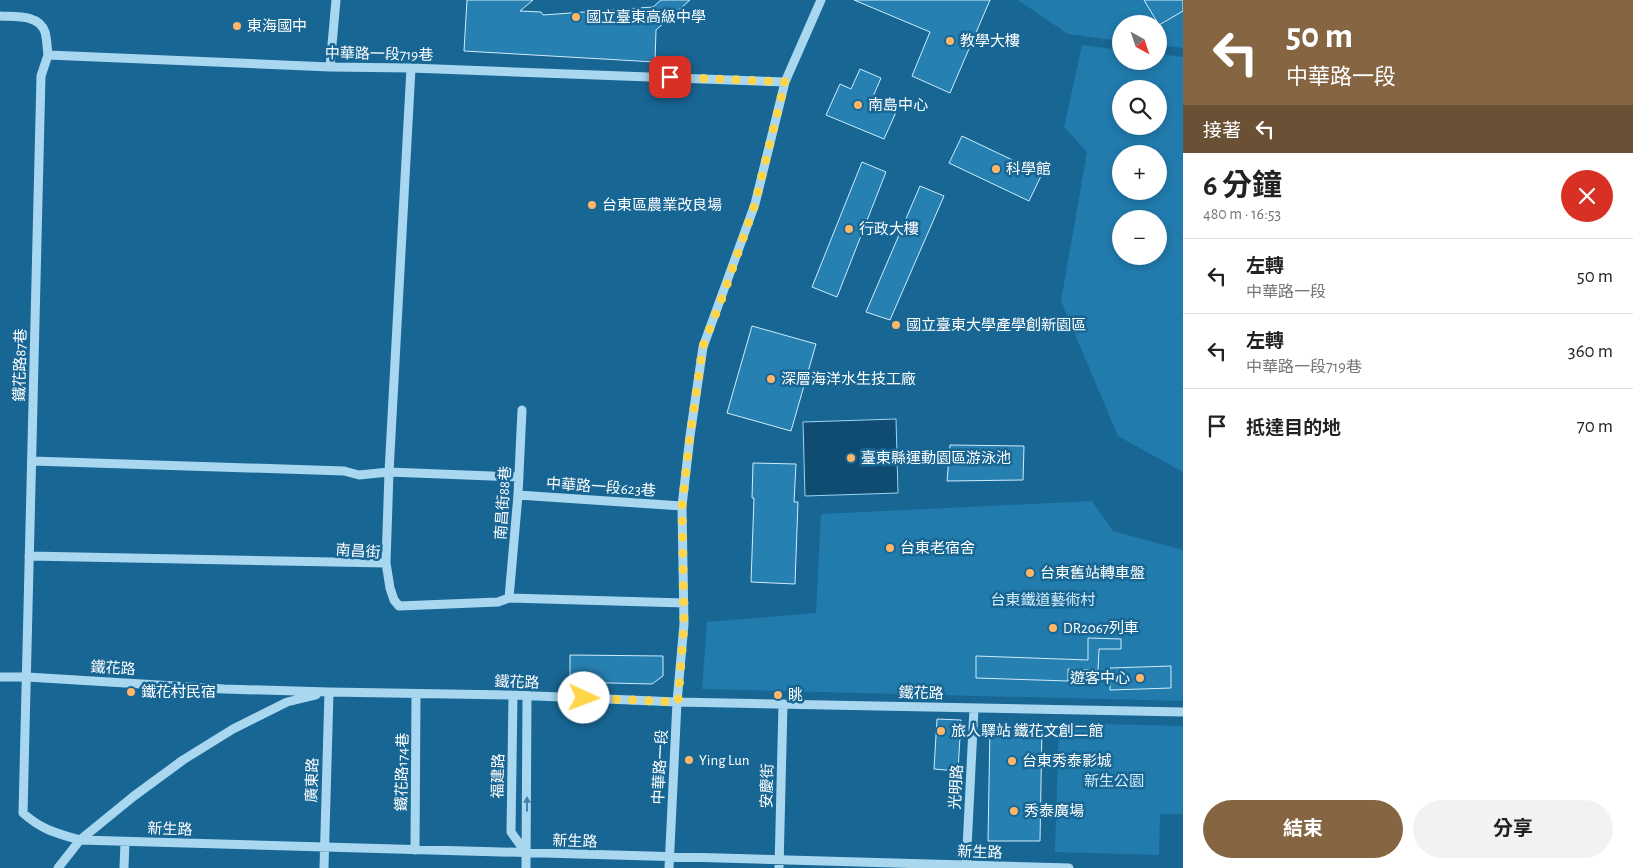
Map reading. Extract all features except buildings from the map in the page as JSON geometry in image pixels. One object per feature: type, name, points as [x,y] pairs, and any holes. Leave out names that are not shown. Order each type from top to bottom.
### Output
[{"type":"street","points":[[330,67],[336,0]]},
{"type":"street","name":"中華路一段","points":[[669,868],[683,636],[682,506],[703,346],[755,204],[785,82],[821,0]]},
{"type":"street","points":[[0,16],[27,18],[38,21],[44,30],[48,56]]},
{"type":"street","name":"中華路一段719巷","points":[[48,56],[785,82]]},
{"type":"street","name":"鐵花路87巷","points":[[48,56],[41,76],[23,813],[34,824],[46,830],[80,840]]},
{"type":"street","points":[[386,564],[410,68]]},
{"type":"street","name":"南昌街88巷","points":[[509,598],[518,495],[522,410]]},
{"type":"street","points":[[32,461],[344,471],[359,474],[389,472],[519,477]]},
{"type":"street","name":"中華路一段623巷","points":[[518,495],[682,506]]},
{"type":"street","name":"南昌街","points":[[30,556],[386,564],[390,588],[394,600],[399,606],[498,602],[509,598],[684,603]]},
{"type":"street","name":"鐵花路","points":[[0,677],[224,689],[416,695],[513,695],[678,702],[1183,712]]},
{"type":"street","points":[[58,868],[80,840],[134,796],[183,760],[232,729],[287,702],[328,692]]},
{"type":"street","name":"廣東路","points":[[324,868],[328,692]]},
{"type":"street","name":"鐵花路174巷","points":[[415,850],[416,695]]},
{"type":"street","name":"福建路","points":[[513,695],[511,832],[526,853]]},
{"type":"street","name":"福建路","points":[[526,868],[527,696]]},
{"type":"street","name":"安慶街","points":[[779,864],[783,704]]},
{"type":"street","name":"光明路","points":[[966,867],[974,708]]},
{"type":"street","name":"新生路","points":[[80,840],[669,857],[779,864],[1069,868]]},
{"type":"street","points":[[124,842],[124,868]]},
{"type":"green space","points":[[1018,0],[1183,0],[1183,48],[1168,46],[1168,15],[1112,15],[1112,40],[1068,34]]},
{"type":"green space","points":[[1082,45],[1112,49],[1112,70],[1168,70],[1168,55],[1183,57],[1183,472],[1118,436],[1061,301],[1087,152],[1064,127]]},
{"type":"green space","name":"台東鐵道藝術村","points":[[1092,501],[1113,531],[1183,550],[1183,701],[702,689],[707,622],[816,613],[821,514]]},
{"type":"green space","name":"新生公園","points":[[1059,723],[1183,726],[1183,814],[1160,814],[1159,855],[1055,852]]},
{"type":"shaded area","name":"臺東縣運動園區游泳池","points":[[896,419],[898,493],[805,496],[803,422]]},
{"type":"place","name":"國立臺東高級中學","points":[[576,17]]},
{"type":"place","name":"東海國中","points":[[237,26]]},
{"type":"place","name":"教學大樓","points":[[950,41]]},
{"type":"place","name":"南島中心","points":[[858,105]]},
{"type":"place","name":"科學館","points":[[996,169]]},
{"type":"place","name":"台東區農業改良場","points":[[592,205]]},
{"type":"place","name":"行政大樓","points":[[849,229]]},
{"type":"place","name":"國立臺東大學產學創新園區","points":[[896,325]]},
{"type":"place","name":"深層海洋水生技工廠","points":[[771,379]]},
{"type":"place","name":"臺東縣運動園區游泳池","points":[[851,458]]},
{"type":"place","name":"台東老宿舍","points":[[890,548]]},
{"type":"place","name":"台東舊站轉車盤","points":[[1030,573]]},
{"type":"place","name":"DR2067列車","points":[[1053,628]]},
{"type":"place","name":"遊客中心","points":[[1140,678]]},
{"type":"place","name":"鐵花村民宿","points":[[131,692]]},
{"type":"place","name":"眺","points":[[778,695]]},
{"type":"place","name":"旅人驛站 鐵花文創二館","points":[[941,731]]},
{"type":"place","name":"Ying Lun","points":[[689,760]]},
{"type":"place","name":"台東秀泰影城","points":[[1012,761]]},
{"type":"place","name":"秀泰廣場","points":[[1014,811]]},
{"type":"route","points":[[584,698],[678,702],[684,624],[682,506],[703,346],[755,204],[785,82],[670,77]]}]
